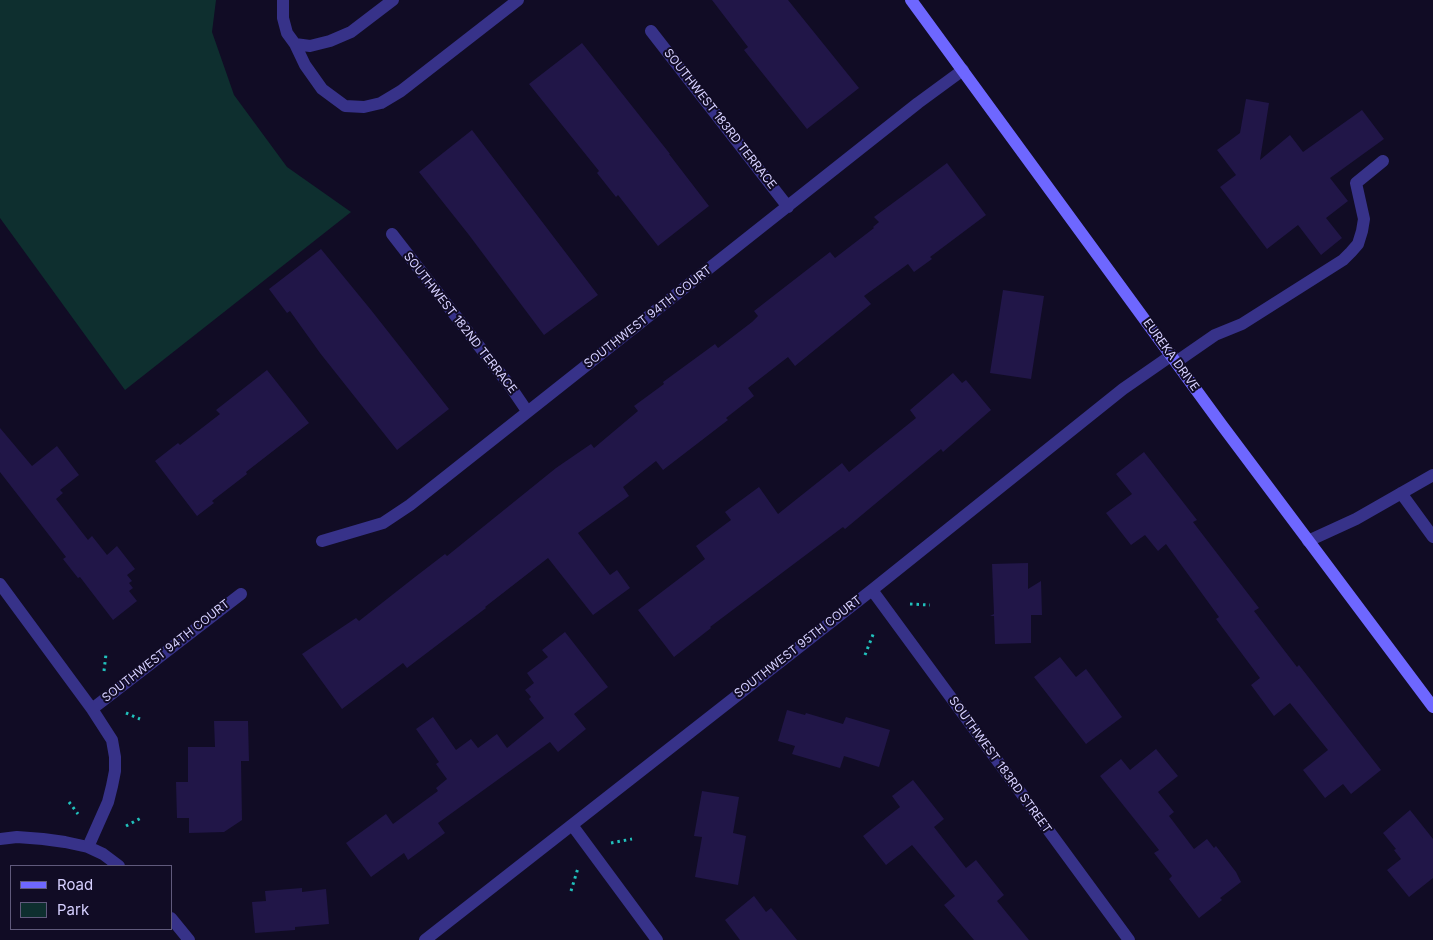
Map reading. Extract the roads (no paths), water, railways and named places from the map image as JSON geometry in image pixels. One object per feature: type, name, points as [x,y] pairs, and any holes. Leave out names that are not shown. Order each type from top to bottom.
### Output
[{"type":"main road","name":"EUREKA DRIVE","points":[[911,0],[1308,541],[1433,707]]},
{"type":"street","points":[[283,0],[282,18],[287,33],[295,44],[305,65],[322,89],[344,106],[364,107],[381,103],[401,92],[518,0]]},
{"type":"street","points":[[295,44],[310,46],[330,41],[351,32],[393,0]]},
{"type":"street","name":"SOUTHWEST 183RD TERRACE","points":[[651,31],[788,207]]},
{"type":"street","name":"SOUTHWEST 94TH COURT","points":[[322,541],[384,523],[410,505],[527,411],[963,70]]},
{"type":"street","name":"SOUTHWEST 95TH COURT","points":[[425,940],[872,590],[1123,389],[1215,335],[1242,324],[1343,260],[1358,244],[1362,231],[1364,219],[1356,183],[1383,161]]},
{"type":"street","name":"SOUTHWEST 182ND TERRACE","points":[[392,234],[510,386],[527,411]]},
{"type":"street","points":[[1308,541],[1356,519],[1433,475]]},
{"type":"street","points":[[1401,493],[1433,538]]},
{"type":"street","points":[[0,584],[92,708],[112,740],[115,771],[108,802],[88,847]]},
{"type":"street","name":"SOUTHWEST 183RD STREET","points":[[872,590],[1129,940]]},
{"type":"street","name":"SOUTHWEST 94TH COURT","points":[[92,708],[241,594]]},
{"type":"street","points":[[572,825],[657,940]]},
{"type":"street","points":[[0,839],[17,837],[43,838],[88,847],[103,854],[118,865]]},
{"type":"street","points":[[172,919],[189,940]]}]
